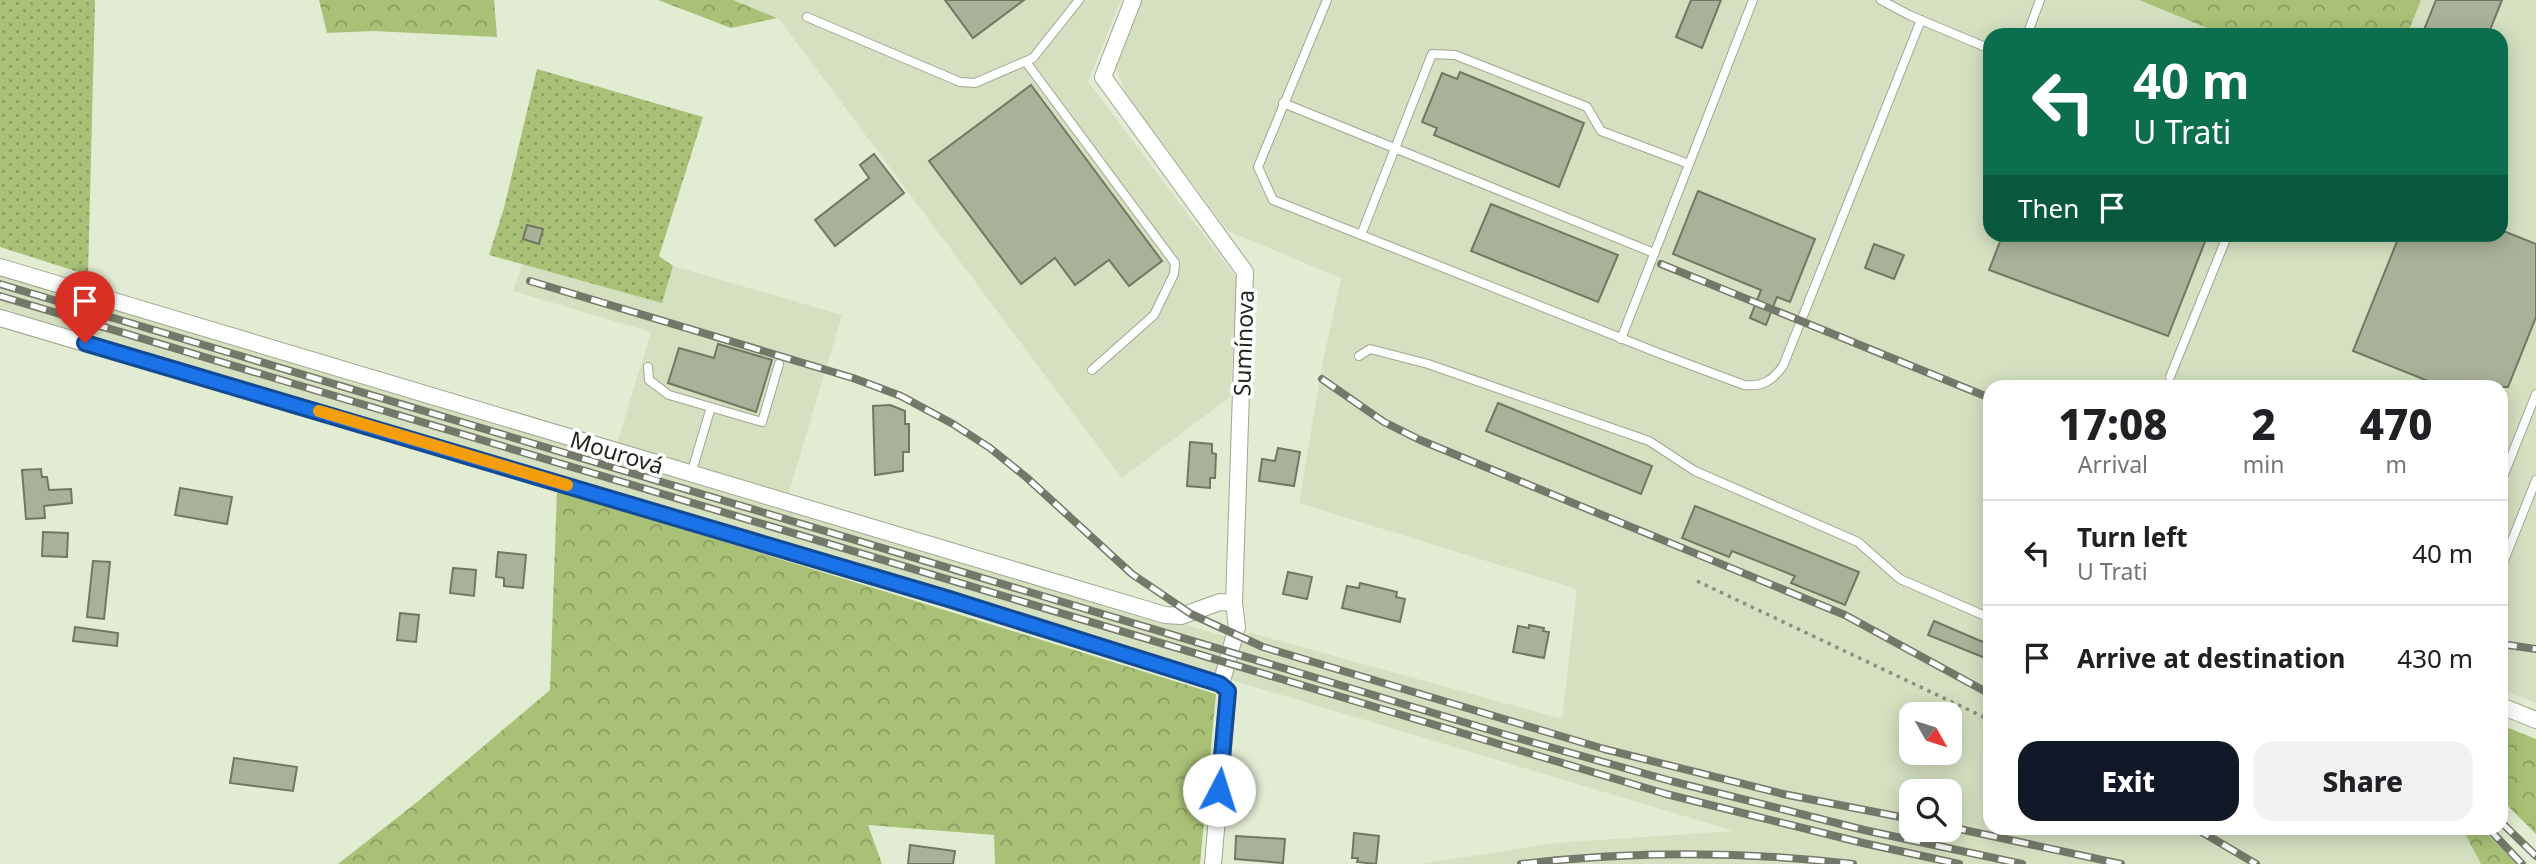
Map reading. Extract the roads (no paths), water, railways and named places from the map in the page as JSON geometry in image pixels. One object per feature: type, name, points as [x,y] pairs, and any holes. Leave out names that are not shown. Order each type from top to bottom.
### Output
[{"type":"street","name":"Sumínova","points":[[1133,0],[1102,77],[1245,272],[1234,603],[1237,627],[1224,687],[1213,864]]},
{"type":"street","name":"Mourová","points":[[0,267],[1165,615],[1181,617],[1220,602],[1234,603]]},
{"type":"street","points":[[0,318],[949,599],[1224,687]]},
{"type":"street","points":[[2508,709],[2536,720]]},
{"type":"lane","points":[[807,18],[960,82],[975,83],[1026,62],[1039,51],[1079,0]]},
{"type":"lane","points":[[1326,0],[1258,167],[1273,200],[1621,339],[1744,385],[1755,386],[1765,384],[1776,377],[1783,366],[1921,20]]},
{"type":"lane","points":[[1621,339],[1753,0]]},
{"type":"lane","points":[[1881,0],[1983,46]]},
{"type":"lane","points":[[2030,28],[2040,0]]},
{"type":"lane","points":[[1361,235],[1432,54],[1455,54],[1587,107],[1601,131],[1689,164]]},
{"type":"lane","points":[[1026,62],[1175,263],[1174,274],[1153,315],[1092,370]]},
{"type":"lane","points":[[1283,103],[1654,253]]},
{"type":"lane","points":[[2170,377],[2225,242]]},
{"type":"lane","points":[[1359,356],[1370,349],[1428,364],[1649,441],[1695,471],[1858,542],[1900,579],[1983,615]]},
{"type":"lane","points":[[648,367],[649,380],[669,395],[762,422],[779,364]]},
{"type":"lane","points":[[2508,464],[2536,394]]},
{"type":"lane","points":[[691,474],[711,407]]},
{"type":"lane","points":[[2508,550],[2536,480]]},
{"type":"railway","points":[[1661,264],[1983,395]]},
{"type":"railway","points":[[530,281],[853,378],[901,396],[990,448],[1026,477],[1132,574],[1191,614],[1263,647],[1604,749],[1783,794],[1899,817]]},
{"type":"railway","points":[[0,284],[1510,736],[1671,781],[1864,830],[2022,864]]},
{"type":"railway","points":[[0,296],[1666,794],[1959,864]]},
{"type":"railway","points":[[1322,379],[1384,422],[1420,440],[1845,615],[1983,690]]},
{"type":"railway","points":[[2508,645],[2536,649]]},
{"type":"railway","points":[[2508,829],[2536,856]]},
{"type":"railway","points":[[1962,830],[1983,834]]},
{"type":"railway","points":[[1987,835],[2121,864]]},
{"type":"railway","points":[[2207,835],[2256,864]]},
{"type":"railway","points":[[2495,835],[2522,864]]},
{"type":"railway","points":[[1521,864],[1687,854],[1853,864]]}]
